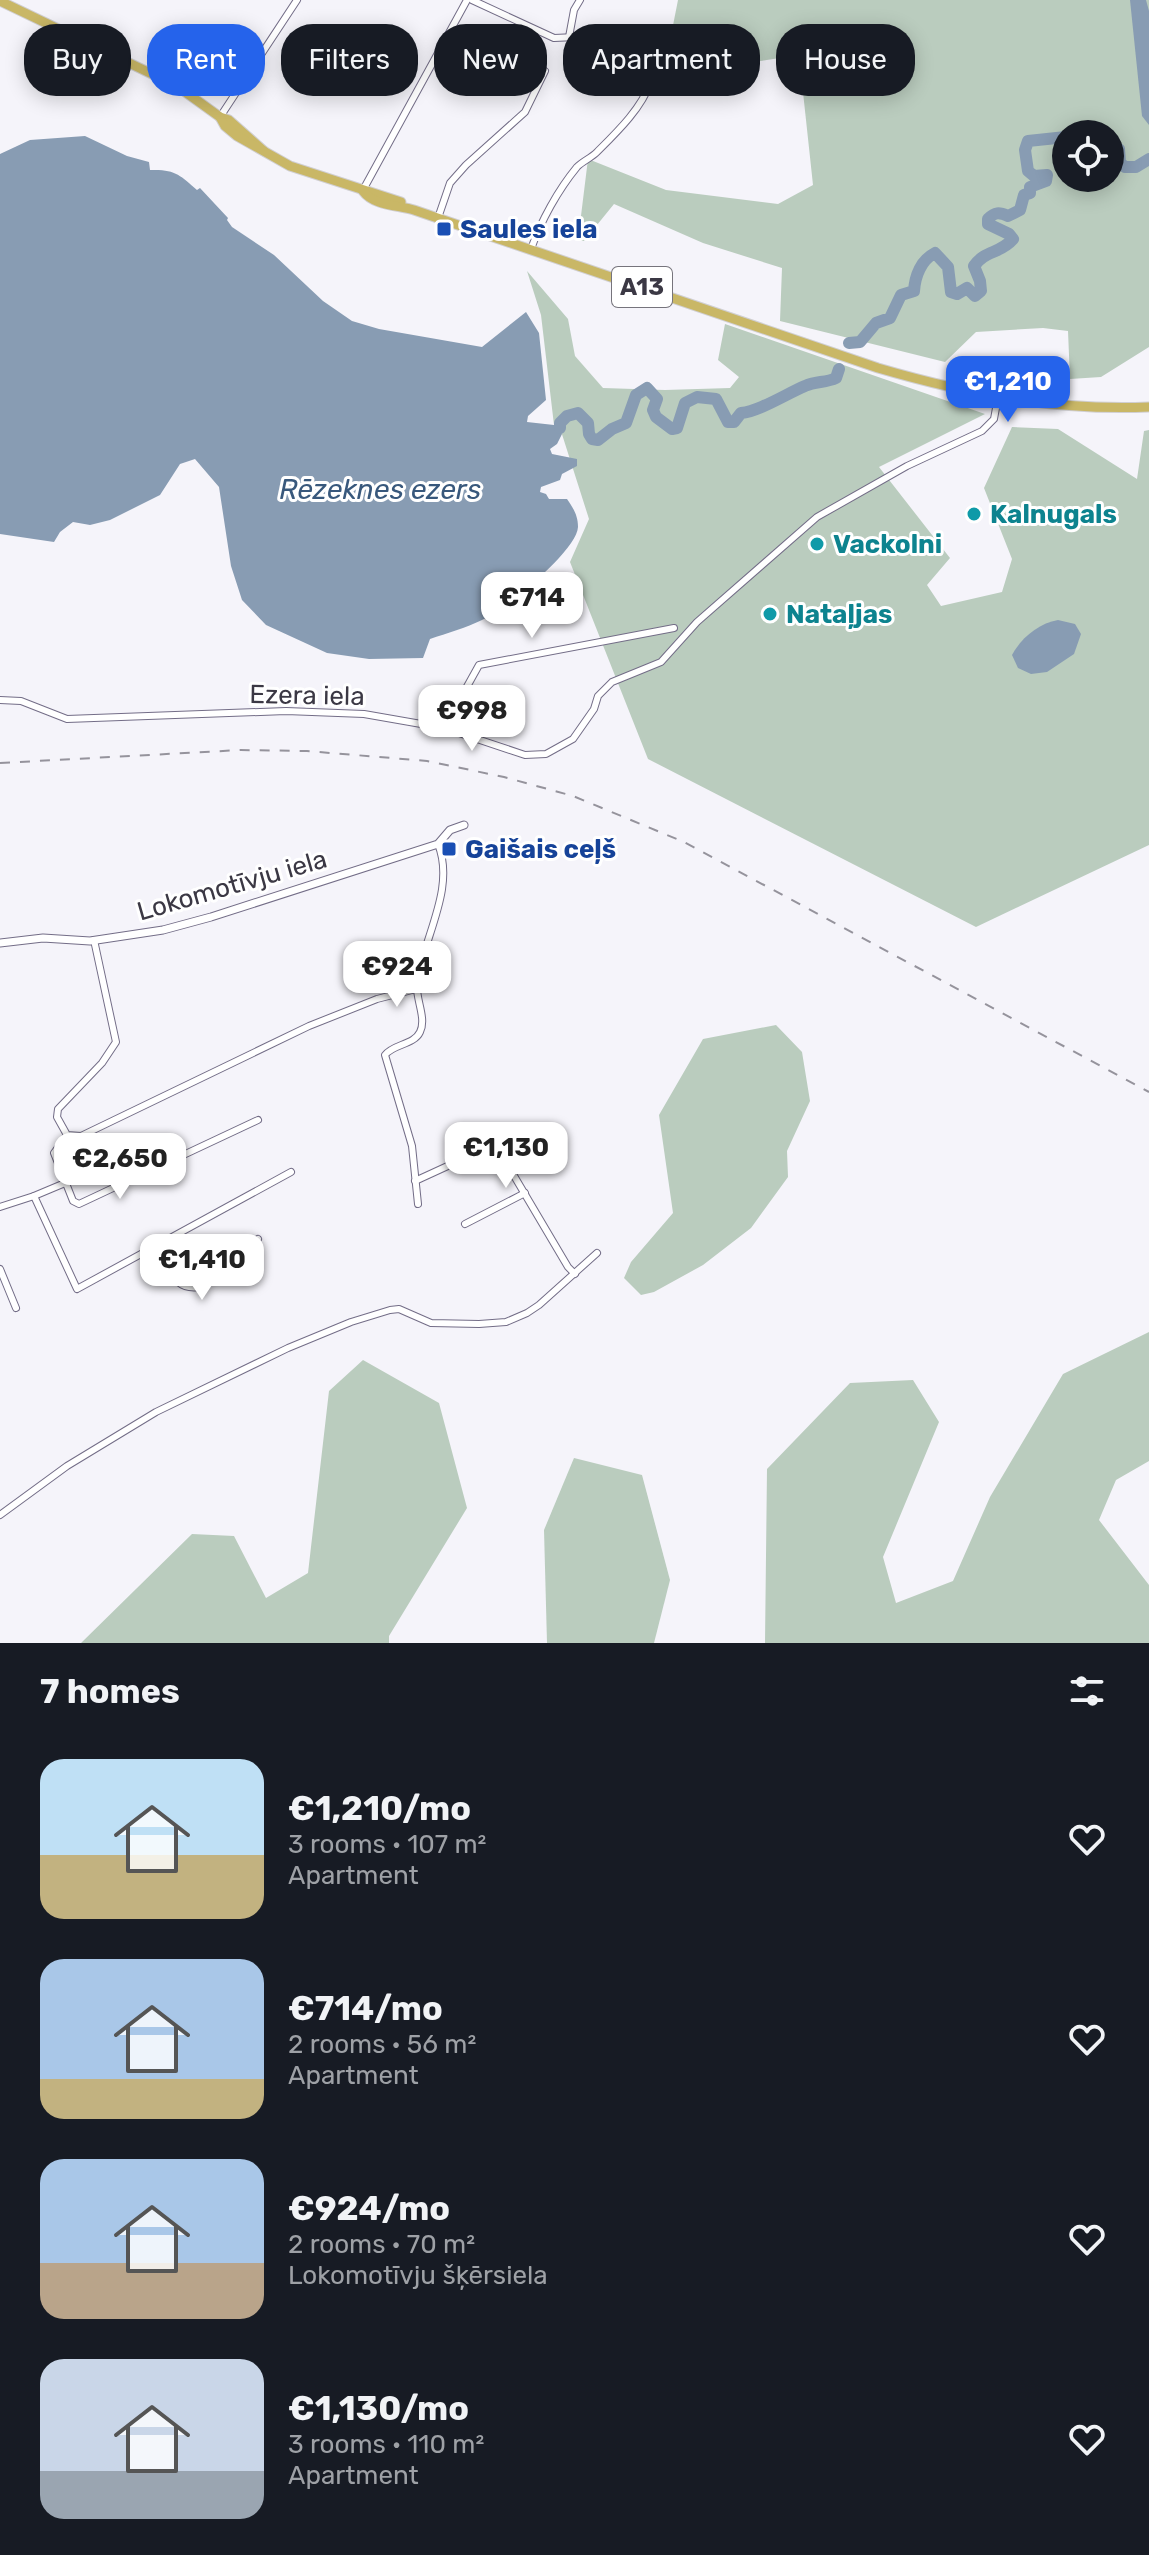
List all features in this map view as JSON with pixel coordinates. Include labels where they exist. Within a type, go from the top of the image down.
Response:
[{"type":"main road","name":"A13","points":[[0,1],[163,78],[229,120],[264,151],[290,166],[363,191],[370,190],[405,207],[935,385],[1051,405],[1149,407]]},
{"type":"street","points":[[220,117],[297,0]]},
{"type":"street","points":[[363,191],[469,0],[554,38],[563,37]]},
{"type":"street","points":[[571,24],[580,0]]},
{"type":"street","points":[[438,218],[450,183],[525,112],[533,96]]},
{"type":"street","points":[[531,249],[551,208],[579,166],[596,153],[645,96]]},
{"type":"street","name":"Ezera iela","points":[[0,700],[21,701],[67,719],[330,711],[364,714],[444,728],[525,755],[546,754],[560,748],[585,724],[598,696],[612,682],[661,662],[697,622],[817,517],[907,466],[982,431],[994,419],[998,397]]},
{"type":"street","points":[[444,728],[479,665],[674,628]]},
{"type":"street","name":"Lokomotīvju iela","points":[[0,943],[43,938],[94,940],[188,924],[438,844],[450,830],[464,825]]},
{"type":"street","points":[[418,1204],[412,1146],[385,1059],[389,1050],[420,1033],[422,1023],[416,989],[426,939],[442,887],[442,859],[438,844]]},
{"type":"street","points":[[67,1135],[57,1117],[58,1109],[102,1063],[116,1042],[94,940]]},
{"type":"street","points":[[67,1135],[81,1136],[194,1079],[371,1000],[416,989]]},
{"type":"street","points":[[67,1135],[54,1153],[73,1201],[82,1204],[258,1120]]},
{"type":"street","points":[[415,1181],[495,1146],[575,1274]]},
{"type":"street","points":[[34,1196],[77,1289],[291,1172]]},
{"type":"street","points":[[0,1207],[65,1183]]},
{"type":"street","points":[[465,1224],[525,1193]]},
{"type":"street","points":[[157,1246],[177,1282],[186,1289],[195,1289],[205,1286],[258,1239]]},
{"type":"street","points":[[0,1515],[67,1466],[156,1412],[288,1348],[390,1310],[399,1309],[431,1323],[506,1322],[527,1313],[597,1253]]},
{"type":"street","points":[[0,1269],[16,1308]]},
{"type":"green space","points":[[678,0],[1149,0],[1149,347],[1101,377],[1070,379],[1068,331],[1043,328],[976,332],[945,362],[780,321],[782,268],[703,243],[614,204],[584,241],[578,240],[588,159],[666,190],[778,204],[813,185],[803,96],[915,96],[915,24],[776,24],[776,59],[760,61],[760,24],[673,24]]},
{"type":"green space","points":[[527,271],[568,319],[575,356],[603,388],[730,388],[739,377],[718,360],[725,324],[985,414],[879,467],[950,558],[927,585],[941,606],[1002,592],[1012,559],[984,488],[1012,427],[1058,429],[1137,479],[1144,431],[1149,430],[1149,845],[976,927],[648,759],[570,562],[589,519],[560,428],[554,425],[541,315]]},
{"type":"green space","points":[[776,1025],[802,1052],[810,1101],[787,1151],[788,1177],[751,1228],[703,1265],[654,1292],[641,1295],[624,1278],[631,1262],[673,1213],[659,1115],[703,1039]]},
{"type":"green space","points":[[1149,1332],[1149,1461],[1116,1480],[1099,1520],[1149,1585],[1149,1643],[765,1643],[767,1469],[850,1383],[913,1380],[939,1422],[883,1557],[896,1603],[953,1581],[990,1497],[1063,1374]]},
{"type":"green space","points":[[363,1360],[439,1403],[467,1508],[389,1636],[389,1643],[81,1643],[192,1534],[234,1536],[266,1598],[308,1573],[329,1391]]},
{"type":"green space","points":[[574,1458],[642,1475],[670,1580],[654,1643],[547,1643],[544,1530]]},
{"type":"water","points":[[1130,0],[1146,0],[1149,11],[1149,125],[1142,116]]},
{"type":"water","name":"Rēzeknes ezers","points":[[85,136],[127,156],[149,162],[150,170],[171,172],[197,190],[200,188],[228,218],[232,227],[274,255],[323,301],[352,321],[379,329],[482,347],[526,312],[539,333],[546,400],[528,416],[527,422],[560,428],[562,434],[550,449],[552,454],[577,459],[577,466],[562,474],[560,480],[541,487],[540,492],[549,499],[567,499],[575,512],[578,527],[566,550],[522,593],[492,614],[470,626],[430,639],[423,658],[369,659],[327,653],[266,625],[242,600],[231,566],[219,487],[195,459],[180,464],[160,495],[110,520],[90,525],[73,522],[60,532],[54,542],[0,534],[0,154],[30,140]]},
{"type":"water","points":[[1058,620],[1075,624],[1081,634],[1074,654],[1047,672],[1031,674],[1018,668],[1012,655],[1020,643],[1037,628]]},
{"type":"waterway","points":[[849,343],[860,342],[876,323],[890,318],[901,295],[914,291],[920,269],[935,253],[948,267],[951,292],[957,294],[967,288],[975,296],[981,291],[974,266],[1013,239],[988,224],[988,219],[995,214],[1008,216],[1020,210],[1030,187],[1046,181],[1047,175],[1034,176],[1028,171],[1025,150],[1028,141],[1052,138]]},
{"type":"waterway","points":[[1124,166],[1136,167],[1149,159]]},
{"type":"waterway","points":[[560,428],[560,423],[567,416],[578,413],[588,423],[592,439],[598,440],[626,423],[636,395],[647,388],[657,399],[653,410],[656,417],[672,429],[677,428],[685,403],[697,397],[716,399],[728,422],[734,422],[741,413],[765,406],[809,384],[836,378],[839,369]]},
{"type":"railway","points":[[0,763],[241,750],[307,751],[427,761],[573,796],[684,842],[1149,1092]]},
{"type":"place","name":"Saules iela","points":[[444,229]]},
{"type":"place","name":"Kalnugals","points":[[974,514]]},
{"type":"place","name":"Vackolni","points":[[817,544]]},
{"type":"place","name":"Nataļjas","points":[[770,614]]},
{"type":"place","name":"Gaišais ceļš","points":[[449,849]]}]
